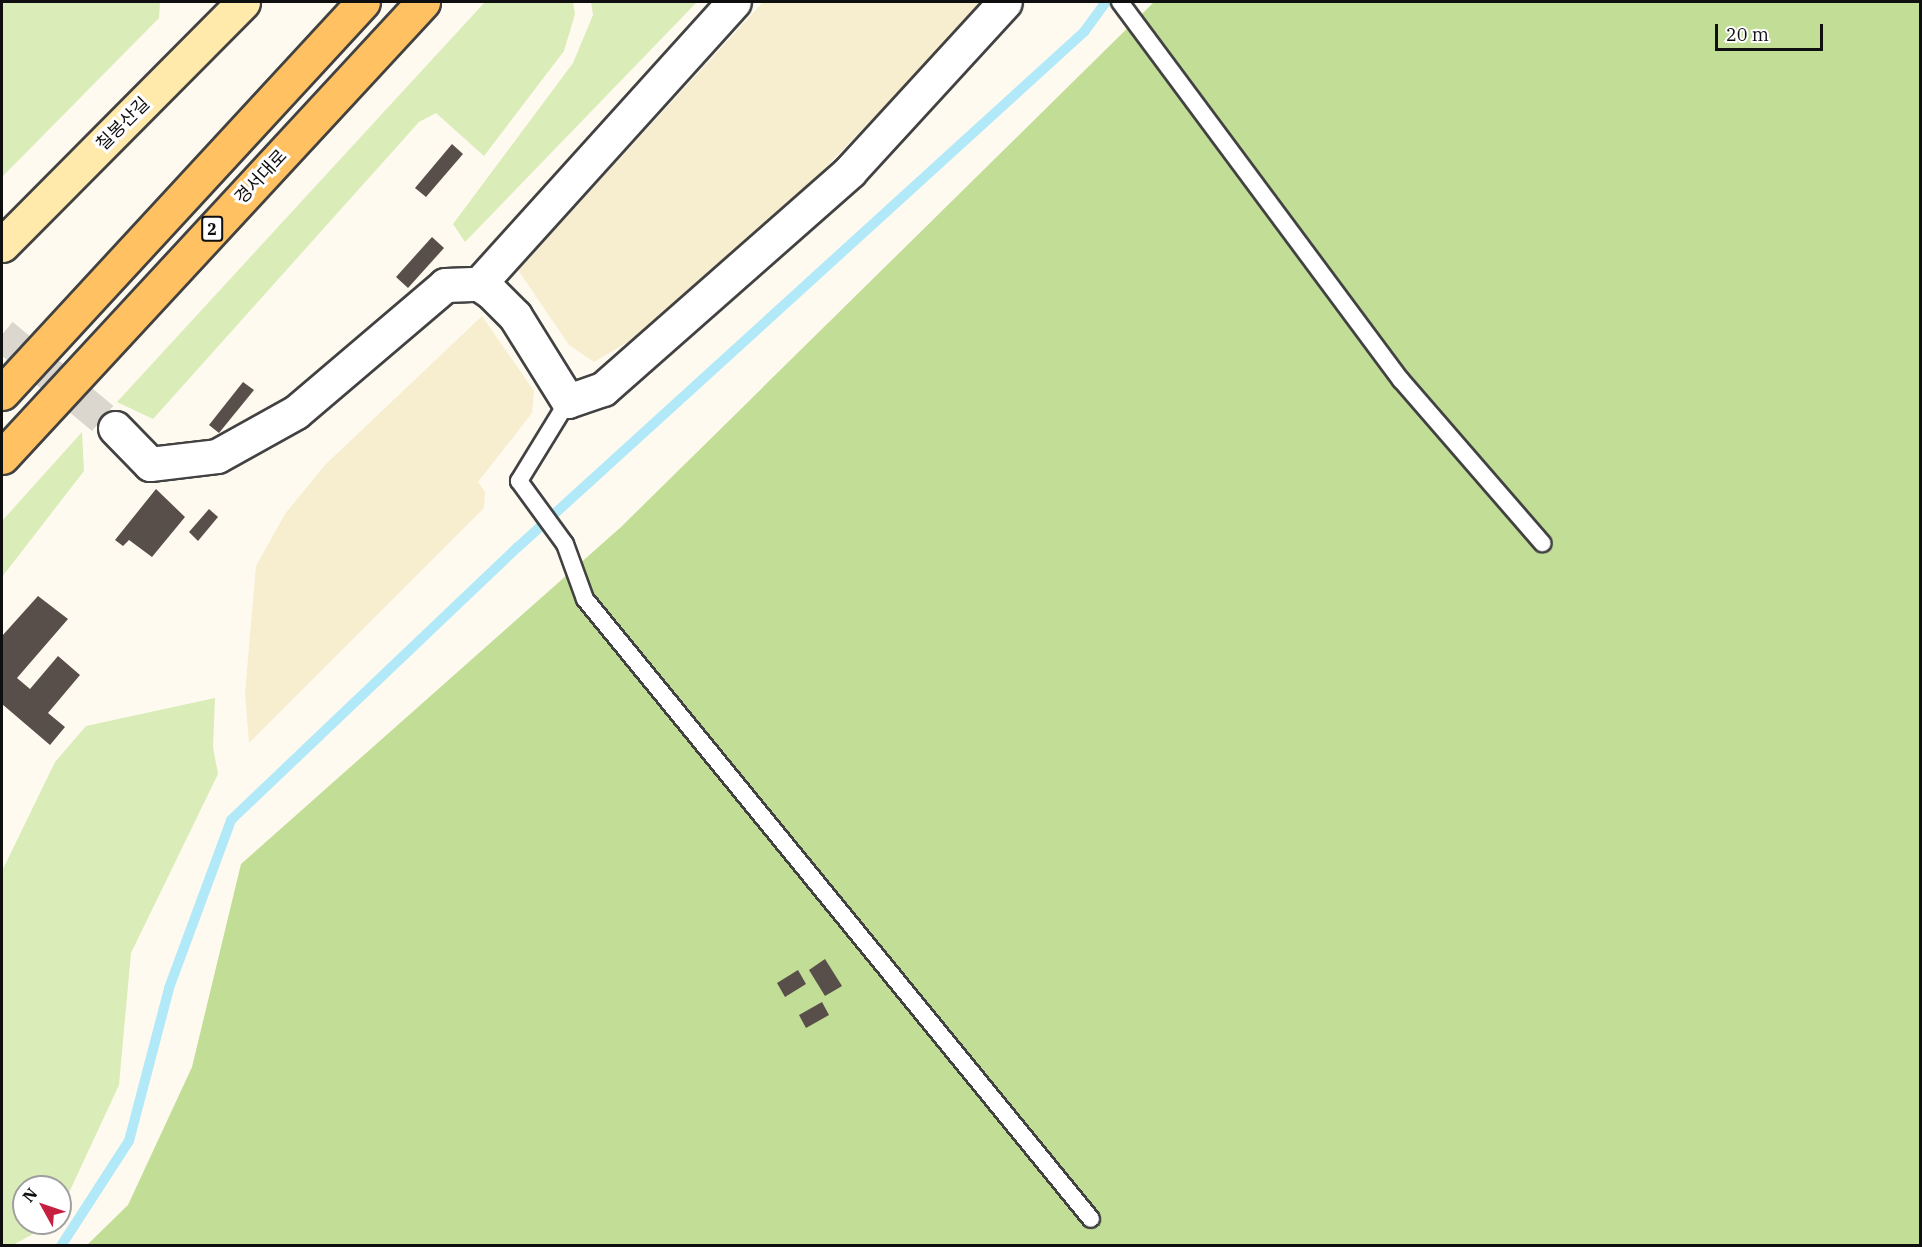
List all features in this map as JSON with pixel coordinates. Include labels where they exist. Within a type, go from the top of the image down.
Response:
[{"type":"main road","name":"2","points":[[2,393],[363,2]]},
{"type":"main road","name":"경서대로","points":[[2,457],[423,2]]},
{"type":"street","name":"칠봉산길","points":[[2,245],[243,2]]},
{"type":"street","points":[[479,284],[734,2]]},
{"type":"street","points":[[115,428],[150,464],[217,456],[296,412],[445,285],[479,284],[515,316],[568,400],[603,389],[850,171],[1005,2]]},
{"type":"lane","points":[[1124,7],[1401,380],[1542,543]]},
{"type":"lane","points":[[568,400],[519,481],[531,502],[565,544],[585,599],[1091,1219]]},
{"type":"shaded area","points":[[763,2],[985,2],[697,301],[594,362],[569,345],[518,270]]},
{"type":"shaded area","points":[[482,316],[534,391],[532,413],[478,482],[485,492],[484,508],[249,743],[245,693],[256,566],[285,514],[325,465]]},
{"type":"green space","points":[[2,2],[160,2],[159,18],[2,177]]},
{"type":"green space","points":[[485,2],[573,2],[575,14],[564,51],[484,156],[436,113],[419,122],[153,419],[117,402]]},
{"type":"green space","points":[[591,2],[697,2],[465,242],[453,224],[573,63],[593,15]]},
{"type":"green space","points":[[1154,2],[1920,2],[1920,1245],[86,1246],[128,1205],[192,1067],[241,864],[621,527]]},
{"type":"green space","points":[[82,432],[84,471],[2,577],[2,521]]},
{"type":"green space","points":[[215,698],[213,747],[218,774],[131,953],[119,1085],[72,1186],[72,1175],[12,1175],[12,1235],[31,1235],[13,1245],[2,1245],[2,871],[55,762],[86,726]]},
{"type":"building","points":[[452,144],[463,154],[426,197],[415,188]]},
{"type":"building","points":[[432,237],[444,248],[408,288],[396,277]]},
{"type":"building","points":[[243,382],[254,390],[219,433],[209,425]]},
{"type":"building","points":[[156,489],[185,517],[152,557],[129,540],[123,546],[115,540]]},
{"type":"building","points":[[209,509],[218,517],[198,541],[189,532]]},
{"type":"building","points":[[38,596],[68,619],[17,678],[30,689],[58,656],[80,675],[48,713],[65,727],[50,745],[2,704],[2,636]]},
{"type":"building","points":[[825,959],[842,986],[825,996],[809,970]]},
{"type":"building","points":[[798,970],[806,984],[785,997],[777,983]]},
{"type":"building","points":[[822,1002],[829,1015],[806,1028],[799,1015]]},
{"type":"waterway","points":[[61,1246],[129,1141],[169,988],[231,820],[518,547],[1084,32],[1106,2]]},
{"type":"tunnel","points":[[2,334],[115,428]]}]
